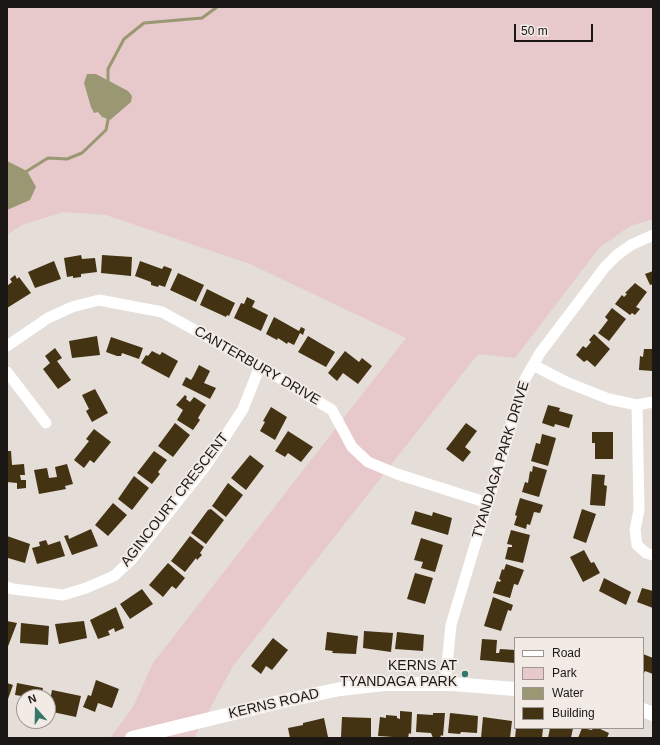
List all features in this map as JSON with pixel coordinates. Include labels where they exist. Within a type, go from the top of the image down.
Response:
[{"type":"street","name":"TYANDAGA PARK DRIVE","points":[[445,685],[451,626],[518,397],[525,379],[533,365],[605,267],[617,255],[631,245],[653,235]]},
{"type":"street","name":"CANTERBURY DRIVE","points":[[7,346],[48,318],[72,307],[99,300],[162,312],[260,366],[332,410],[352,447],[368,462],[397,474],[488,503]]},
{"type":"street","points":[[533,365],[566,382],[609,399],[637,405],[653,402]]},
{"type":"street","name":"AGINCOURT CRESCENT","points":[[7,586],[13,589],[63,594],[86,588],[114,576],[131,560],[220,445],[243,410],[260,366]]},
{"type":"street","points":[[7,372],[46,423]]},
{"type":"street","points":[[637,405],[639,510],[635,530],[637,545],[646,553],[653,555]]},
{"type":"street","name":"KERNS ROAD","points":[[132,738],[279,702],[340,689],[385,684],[445,685],[514,689]]},
{"type":"green space","points":[[7,7],[653,7],[653,219],[630,226],[599,248],[515,358],[478,354],[233,666],[194,738],[110,738],[133,707],[153,663],[406,338],[250,264],[106,215],[63,212],[22,225],[7,235]]},
{"type":"water","points":[[87,74],[96,74],[128,91],[132,96],[131,102],[110,120],[102,117],[98,112],[94,113],[84,83]]},
{"type":"water","points":[[7,161],[27,171],[36,187],[30,200],[7,210]]},
{"type":"building","points":[[81,255],[82,259],[95,258],[97,272],[81,274],[81,277],[67,277],[64,258]]},
{"type":"building","points":[[102,255],[132,257],[131,276],[101,273]]},
{"type":"building","points":[[54,261],[61,279],[35,288],[28,272]]},
{"type":"building","points":[[140,261],[162,269],[164,266],[172,269],[165,287],[151,285],[151,282],[135,276]]},
{"type":"building","points":[[653,271],[653,284],[650,285],[645,274]]},
{"type":"building","points":[[178,273],[204,285],[196,302],[170,290]]},
{"type":"building","points":[[15,275],[17,279],[19,277],[31,293],[7,308],[7,286],[12,282],[10,279]]},
{"type":"building","points":[[635,283],[647,292],[636,307],[640,309],[635,315],[632,313],[630,315],[615,304],[622,295],[624,297],[627,294],[625,293]]},
{"type":"building","points":[[207,289],[235,303],[229,316],[227,315],[226,317],[200,305]]},
{"type":"building","points":[[247,297],[255,301],[252,307],[268,315],[261,331],[234,318],[241,303],[244,304]]},
{"type":"building","points":[[612,308],[626,319],[609,341],[598,333],[608,320],[605,317]]},
{"type":"building","points":[[274,317],[299,331],[301,327],[305,329],[303,335],[300,333],[294,345],[288,342],[287,344],[278,338],[277,340],[266,334]]},
{"type":"building","points":[[594,334],[610,349],[595,367],[587,360],[584,362],[576,355],[583,346],[586,348],[591,342],[589,340]]},
{"type":"building","points":[[97,336],[100,355],[72,358],[69,341]]},
{"type":"building","points":[[308,336],[335,352],[326,367],[298,352]]},
{"type":"building","points":[[111,337],[143,348],[139,359],[122,353],[121,356],[117,356],[106,352]]},
{"type":"building","points":[[55,348],[62,358],[57,361],[71,380],[58,389],[43,369],[50,363],[45,356]]},
{"type":"building","points":[[644,349],[653,349],[653,371],[639,370],[640,356],[643,357]]},
{"type":"building","points":[[152,351],[160,355],[162,352],[178,361],[169,378],[141,363],[146,355],[148,356]]},
{"type":"building","points":[[345,351],[359,362],[362,358],[372,366],[358,384],[343,373],[337,381],[328,373]]},
{"type":"building","points":[[199,365],[210,371],[204,383],[216,388],[210,399],[182,385],[186,377],[191,380]]},
{"type":"building","points":[[95,389],[108,413],[92,422],[86,411],[89,409],[82,395]]},
{"type":"building","points":[[185,395],[187,397],[186,399],[190,402],[194,397],[206,405],[198,418],[200,420],[193,430],[177,420],[183,410],[176,405]]},
{"type":"building","points":[[548,405],[560,408],[559,411],[573,415],[569,428],[555,424],[554,427],[542,423]]},
{"type":"building","points":[[271,407],[287,417],[275,440],[260,431],[265,422],[263,421]]},
{"type":"building","points":[[175,423],[190,435],[173,457],[158,446]]},
{"type":"building","points":[[466,423],[477,431],[465,447],[471,452],[463,462],[446,449]]},
{"type":"building","points":[[94,429],[111,442],[94,463],[90,460],[84,468],[74,460],[89,441],[86,439]]},
{"type":"building","points":[[288,431],[313,447],[301,462],[288,453],[285,457],[275,451]]},
{"type":"building","points":[[592,432],[613,432],[613,459],[595,459],[595,443],[592,443]]},
{"type":"building","points":[[542,434],[556,438],[548,466],[531,461],[536,443],[540,444]]},
{"type":"building","points":[[7,451],[11,451],[12,465],[24,464],[25,475],[20,475],[21,480],[26,480],[26,488],[17,489],[17,483],[7,482]]},
{"type":"building","points":[[154,451],[167,460],[158,472],[160,474],[152,484],[137,473]]},
{"type":"building","points":[[250,455],[264,466],[246,490],[231,478]]},
{"type":"building","points":[[67,464],[73,484],[65,486],[66,489],[39,494],[34,470],[47,468],[49,478],[57,477],[55,467]]},
{"type":"building","points":[[533,466],[547,470],[539,497],[522,492],[525,482],[528,483],[530,471],[532,472]]},
{"type":"building","points":[[592,474],[605,475],[604,485],[607,486],[605,506],[590,505]]},
{"type":"building","points":[[134,476],[149,488],[132,510],[118,499]]},
{"type":"building","points":[[228,483],[243,495],[226,517],[212,506]]},
{"type":"building","points":[[520,498],[543,505],[540,513],[534,512],[530,525],[527,524],[526,529],[514,525]]},
{"type":"building","points":[[113,503],[127,515],[108,536],[95,525]]},
{"type":"building","points":[[211,509],[224,520],[206,544],[191,533],[208,510]]},
{"type":"building","points":[[582,509],[596,514],[586,543],[573,538]]},
{"type":"building","points":[[415,511],[432,516],[433,512],[452,518],[448,535],[411,524]]},
{"type":"building","points":[[91,529],[98,546],[72,555],[64,536],[68,535],[69,539]]},
{"type":"building","points":[[511,530],[530,535],[523,563],[505,559],[508,547],[512,547],[512,545],[507,544]]},
{"type":"building","points":[[7,536],[30,544],[25,563],[8,558]]},
{"type":"building","points":[[190,536],[204,547],[200,553],[202,555],[197,560],[196,558],[185,572],[171,561]]},
{"type":"building","points":[[421,538],[443,545],[435,572],[421,568],[423,562],[414,560]]},
{"type":"building","points":[[46,540],[48,545],[60,541],[65,556],[37,564],[32,548],[40,546],[39,542]]},
{"type":"building","points":[[584,550],[591,563],[594,562],[600,573],[583,582],[570,557]]},
{"type":"building","points":[[168,563],[185,578],[176,589],[172,586],[163,597],[149,585]]},
{"type":"building","points":[[506,564],[524,570],[518,585],[514,584],[510,598],[493,593],[497,581],[500,582],[501,580],[499,579],[502,569],[504,570]]},
{"type":"building","points":[[415,573],[433,578],[425,604],[407,599]]},
{"type":"building","points":[[604,578],[631,592],[626,605],[599,591]]},
{"type":"building","points":[[642,588],[653,591],[653,608],[637,602]]},
{"type":"building","points":[[142,589],[153,604],[130,619],[120,604]]},
{"type":"building","points":[[493,597],[513,605],[511,611],[508,610],[501,631],[484,626]]},
{"type":"building","points":[[116,607],[124,628],[115,632],[114,628],[108,631],[110,635],[98,639],[90,620]]},
{"type":"building","points":[[7,621],[17,623],[7,649]]},
{"type":"building","points":[[84,621],[87,638],[59,644],[55,624]]},
{"type":"building","points":[[21,623],[49,626],[48,645],[20,643]]},
{"type":"building","points":[[364,631],[393,633],[391,652],[363,648]]},
{"type":"building","points":[[327,632],[358,636],[356,654],[332,653],[333,651],[325,650]]},
{"type":"building","points":[[397,632],[424,635],[423,651],[395,649]]},
{"type":"building","points":[[273,638],[288,650],[272,670],[266,666],[261,674],[251,666]]},
{"type":"building","points":[[482,639],[497,640],[496,653],[499,653],[500,649],[514,650],[514,663],[480,660]]},
{"type":"building","points":[[644,654],[653,658],[653,674],[645,671],[644,673]]},
{"type":"building","points":[[96,680],[119,689],[112,708],[98,703],[95,712],[83,707],[88,695],[91,696]]},
{"type":"building","points":[[7,683],[13,685],[8,699],[7,698]]},
{"type":"building","points":[[17,683],[43,688],[43,689],[16,689]]},
{"type":"building","points":[[56,691],[81,696],[76,717],[56,713]]},
{"type":"building","points":[[400,711],[412,712],[411,734],[409,733],[408,738],[378,736],[380,717],[386,718],[386,715],[397,716],[397,718],[400,719]]},
{"type":"building","points":[[433,713],[445,713],[443,736],[441,735],[440,738],[433,738],[431,733],[416,732],[417,714],[433,715]]},
{"type":"building","points":[[450,713],[478,716],[477,733],[448,733]]},
{"type":"building","points":[[342,717],[371,718],[371,738],[341,737]]},
{"type":"building","points":[[483,717],[512,721],[510,738],[481,738]]},
{"type":"building","points":[[324,718],[328,737],[290,738],[288,728]]},
{"type":"building","points":[[516,729],[543,729],[542,738],[515,738]]},
{"type":"building","points":[[550,729],[573,729],[571,738],[548,738]]},
{"type":"building","points":[[582,729],[600,729],[609,733],[607,738],[578,738]]},
{"type":"waterway","points":[[108,84],[108,69],[124,39],[144,23],[202,18],[217,7]]},
{"type":"waterway","points":[[27,171],[48,158],[67,159],[82,153],[106,130],[109,115]]},
{"type":"place","name":"KERNS AT TYANDAGA PARK","points":[[465,674]]}]
